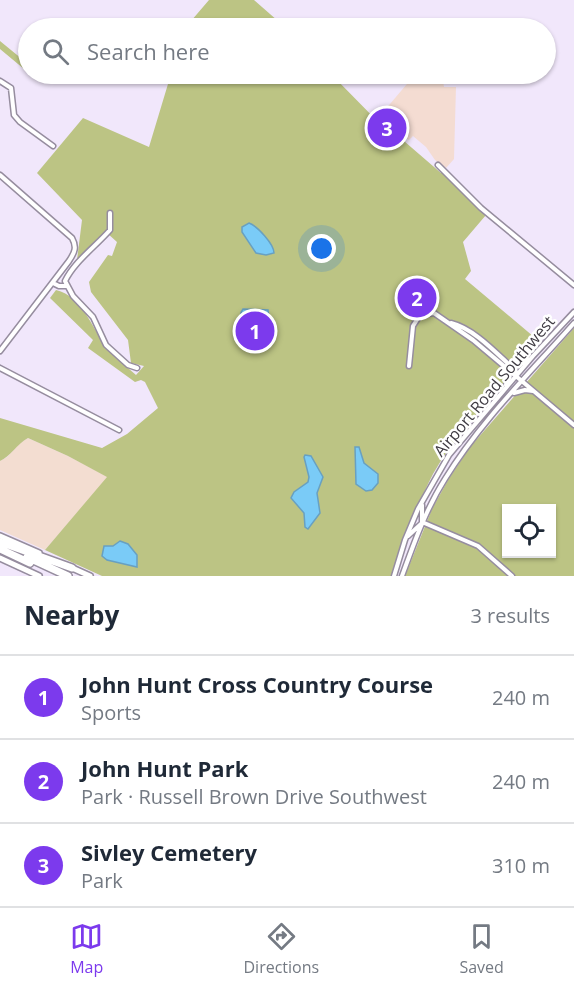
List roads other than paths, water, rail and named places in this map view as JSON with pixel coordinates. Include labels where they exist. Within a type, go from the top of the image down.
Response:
[{"type":"highway","points":[[0,545],[72,568]]},
{"type":"highway","points":[[0,545],[58,576]]},
{"type":"highway","points":[[0,545],[68,576]]},
{"type":"main road","points":[[0,536],[90,576]]},
{"type":"main road","points":[[0,558],[27,573],[39,576]]},
{"type":"street","points":[[0,81],[11,88],[14,115],[53,146]]},
{"type":"street","points":[[438,165],[481,208],[574,285]]},
{"type":"street","points":[[0,175],[72,238],[75,245],[75,252],[0,351]]},
{"type":"street","points":[[65,283],[75,265],[110,230],[110,213]]},
{"type":"street","points":[[54,281],[65,283],[73,296],[93,317],[106,345],[128,365],[137,368]]},
{"type":"street","name":"Airport Road Southwest","points":[[402,576],[422,522],[456,461],[509,397],[533,356],[574,312]]},
{"type":"street","points":[[409,366],[413,326],[420,315],[434,313],[470,333],[515,370],[520,378],[574,425]]},
{"type":"street","name":"Airport Road Southwest","points":[[394,576],[405,540],[423,500],[449,455],[502,392],[520,378],[574,323]]},
{"type":"street","points":[[505,364],[519,365],[533,356]]},
{"type":"street","points":[[502,392],[508,377],[505,364]]},
{"type":"street","points":[[0,368],[119,430]]},
{"type":"street","points":[[509,397],[524,390],[535,391]]},
{"type":"street","points":[[405,540],[422,522],[423,500]]},
{"type":"street","points":[[422,522],[478,546],[512,576]]},
{"type":"water","points":[[249,223],[264,236],[274,253],[266,255],[256,253],[242,232],[242,227]]},
{"type":"water","points":[[243,309],[268,310],[269,320],[249,327],[242,319]]},
{"type":"water","points":[[355,447],[359,447],[364,463],[378,474],[378,483],[372,490],[366,491],[356,484]]},
{"type":"water","points":[[305,455],[311,456],[323,477],[317,493],[320,513],[308,529],[305,527],[304,513],[291,498],[294,492],[308,482]]},
{"type":"water","points":[[120,541],[128,544],[137,555],[137,567],[107,560],[102,556],[104,546],[113,546]]},
{"type":"place","name":"Sivley Cemetery","points":[[387,128]]},
{"type":"place","name":"John Hunt Park","points":[[417,298]]},
{"type":"place","name":"John Hunt Cross Country Course","points":[[255,331]]}]
